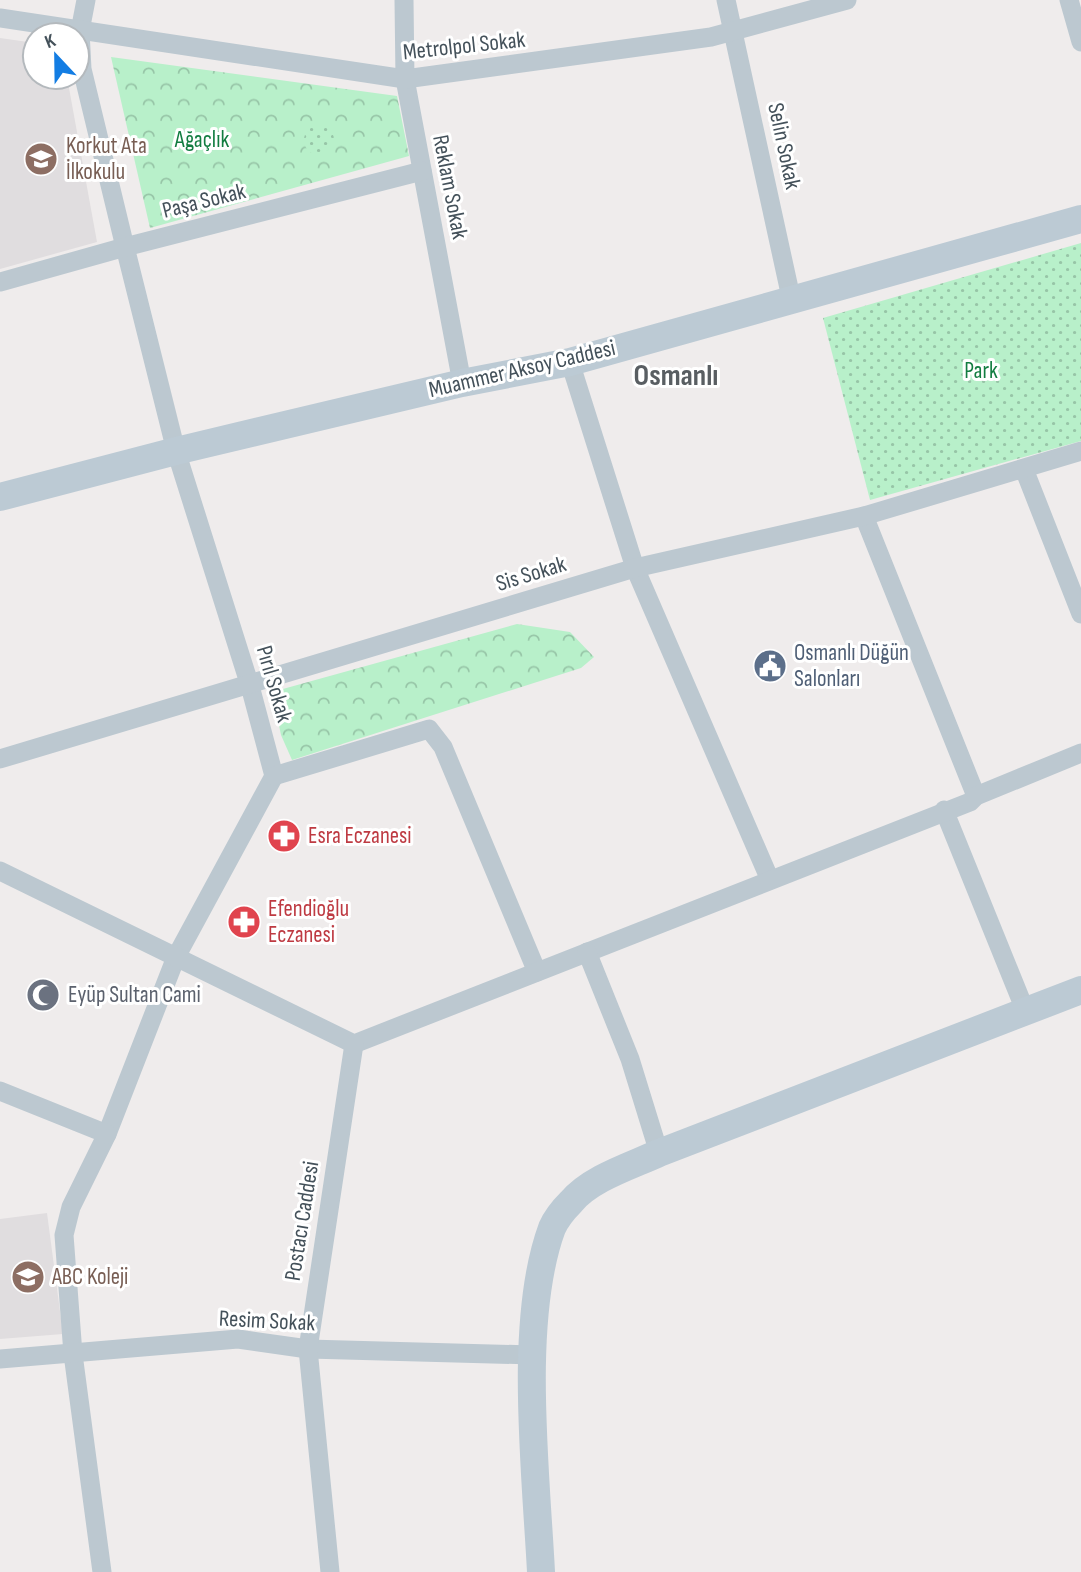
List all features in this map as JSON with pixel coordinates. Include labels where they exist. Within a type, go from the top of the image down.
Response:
[{"type":"main road","name":"Muammer Aksoy Caddesi","points":[[0,497],[176,451],[462,383],[570,362],[1081,219]]},
{"type":"main road","points":[[541,1572],[532,1355],[542,1266],[553,1225],[573,1199],[589,1188],[659,1153],[1081,989]]},
{"type":"street","name":"Pırıl Sokak","points":[[82,21],[86,0]]},
{"type":"street","name":"Reklam Sokak","points":[[404,0],[405,79],[462,383]]},
{"type":"street","name":"Selin Sokak","points":[[726,0],[792,302]]},
{"type":"street","name":"Metrolpol Sokak","points":[[91,33],[405,79],[549,62],[735,32],[848,0]]},
{"type":"street","points":[[1069,0],[1081,41]]},
{"type":"street","name":"Metrolpol Sokak","points":[[0,18],[21,21]]},
{"type":"street","name":"Pırıl Sokak","points":[[87,91],[176,451],[250,686],[274,776]]},
{"type":"street","name":"Paşa Sokak","points":[[0,282],[422,171]]},
{"type":"street","points":[[570,362],[635,568],[770,880]]},
{"type":"street","name":"Sis Sokak","points":[[0,759],[250,686],[635,568],[864,516],[1081,451]]},
{"type":"street","points":[[1024,468],[1081,614]]},
{"type":"street","points":[[864,516],[976,796]]},
{"type":"street","points":[[102,1572],[73,1354],[64,1235],[71,1207],[107,1134],[176,957],[274,776],[429,730],[443,747],[537,972]]},
{"type":"street","points":[[0,871],[354,1044],[770,880],[1081,753]]},
{"type":"street","points":[[944,810],[1025,1010]]},
{"type":"street","points":[[586,953],[630,1059],[659,1153]]},
{"type":"street","name":"Postacı Caddesi","points":[[330,1572],[308,1349],[354,1044]]},
{"type":"street","points":[[0,1091],[107,1134]]},
{"type":"street","name":"Resim Sokak","points":[[0,1359],[238,1339],[308,1349],[532,1355]]},
{"type":"shaded area","name":"Korkut Ata İlkokulu","points":[[0,38],[21,41],[21,91],[70,91],[97,242],[0,269]]},
{"type":"shaded area","name":"ABC Koleji","points":[[47,1213],[63,1334],[0,1339],[0,1219]]},
{"type":"green space","name":"Ağaçlık","points":[[111,57],[397,96],[409,156],[150,228]]},
{"type":"green space","points":[[319,125],[329,130],[334,140],[329,150],[319,155],[309,150],[304,140],[309,130]]},
{"type":"green space","name":"Park","points":[[1081,243],[1081,441],[870,500],[823,318]]},
{"type":"green space","points":[[517,624],[570,632],[594,657],[581,668],[292,760],[281,735],[272,692]]},
{"type":"place","name":"Korkut Ata İlkokulu","points":[[41,159]]},
{"type":"place","name":"Osmanlı Düğün Salonları","points":[[770,666]]},
{"type":"place","name":"Esra Eczanesi","points":[[284,836]]},
{"type":"place","name":"Efendioğlu Eczanesi","points":[[244,922]]},
{"type":"place","name":"Eyüp Sultan Cami","points":[[43,995]]},
{"type":"place","name":"ABC Koleji","points":[[28,1277]]},
{"type":"district","name":"Osmanlı","points":[[676,376]]}]
